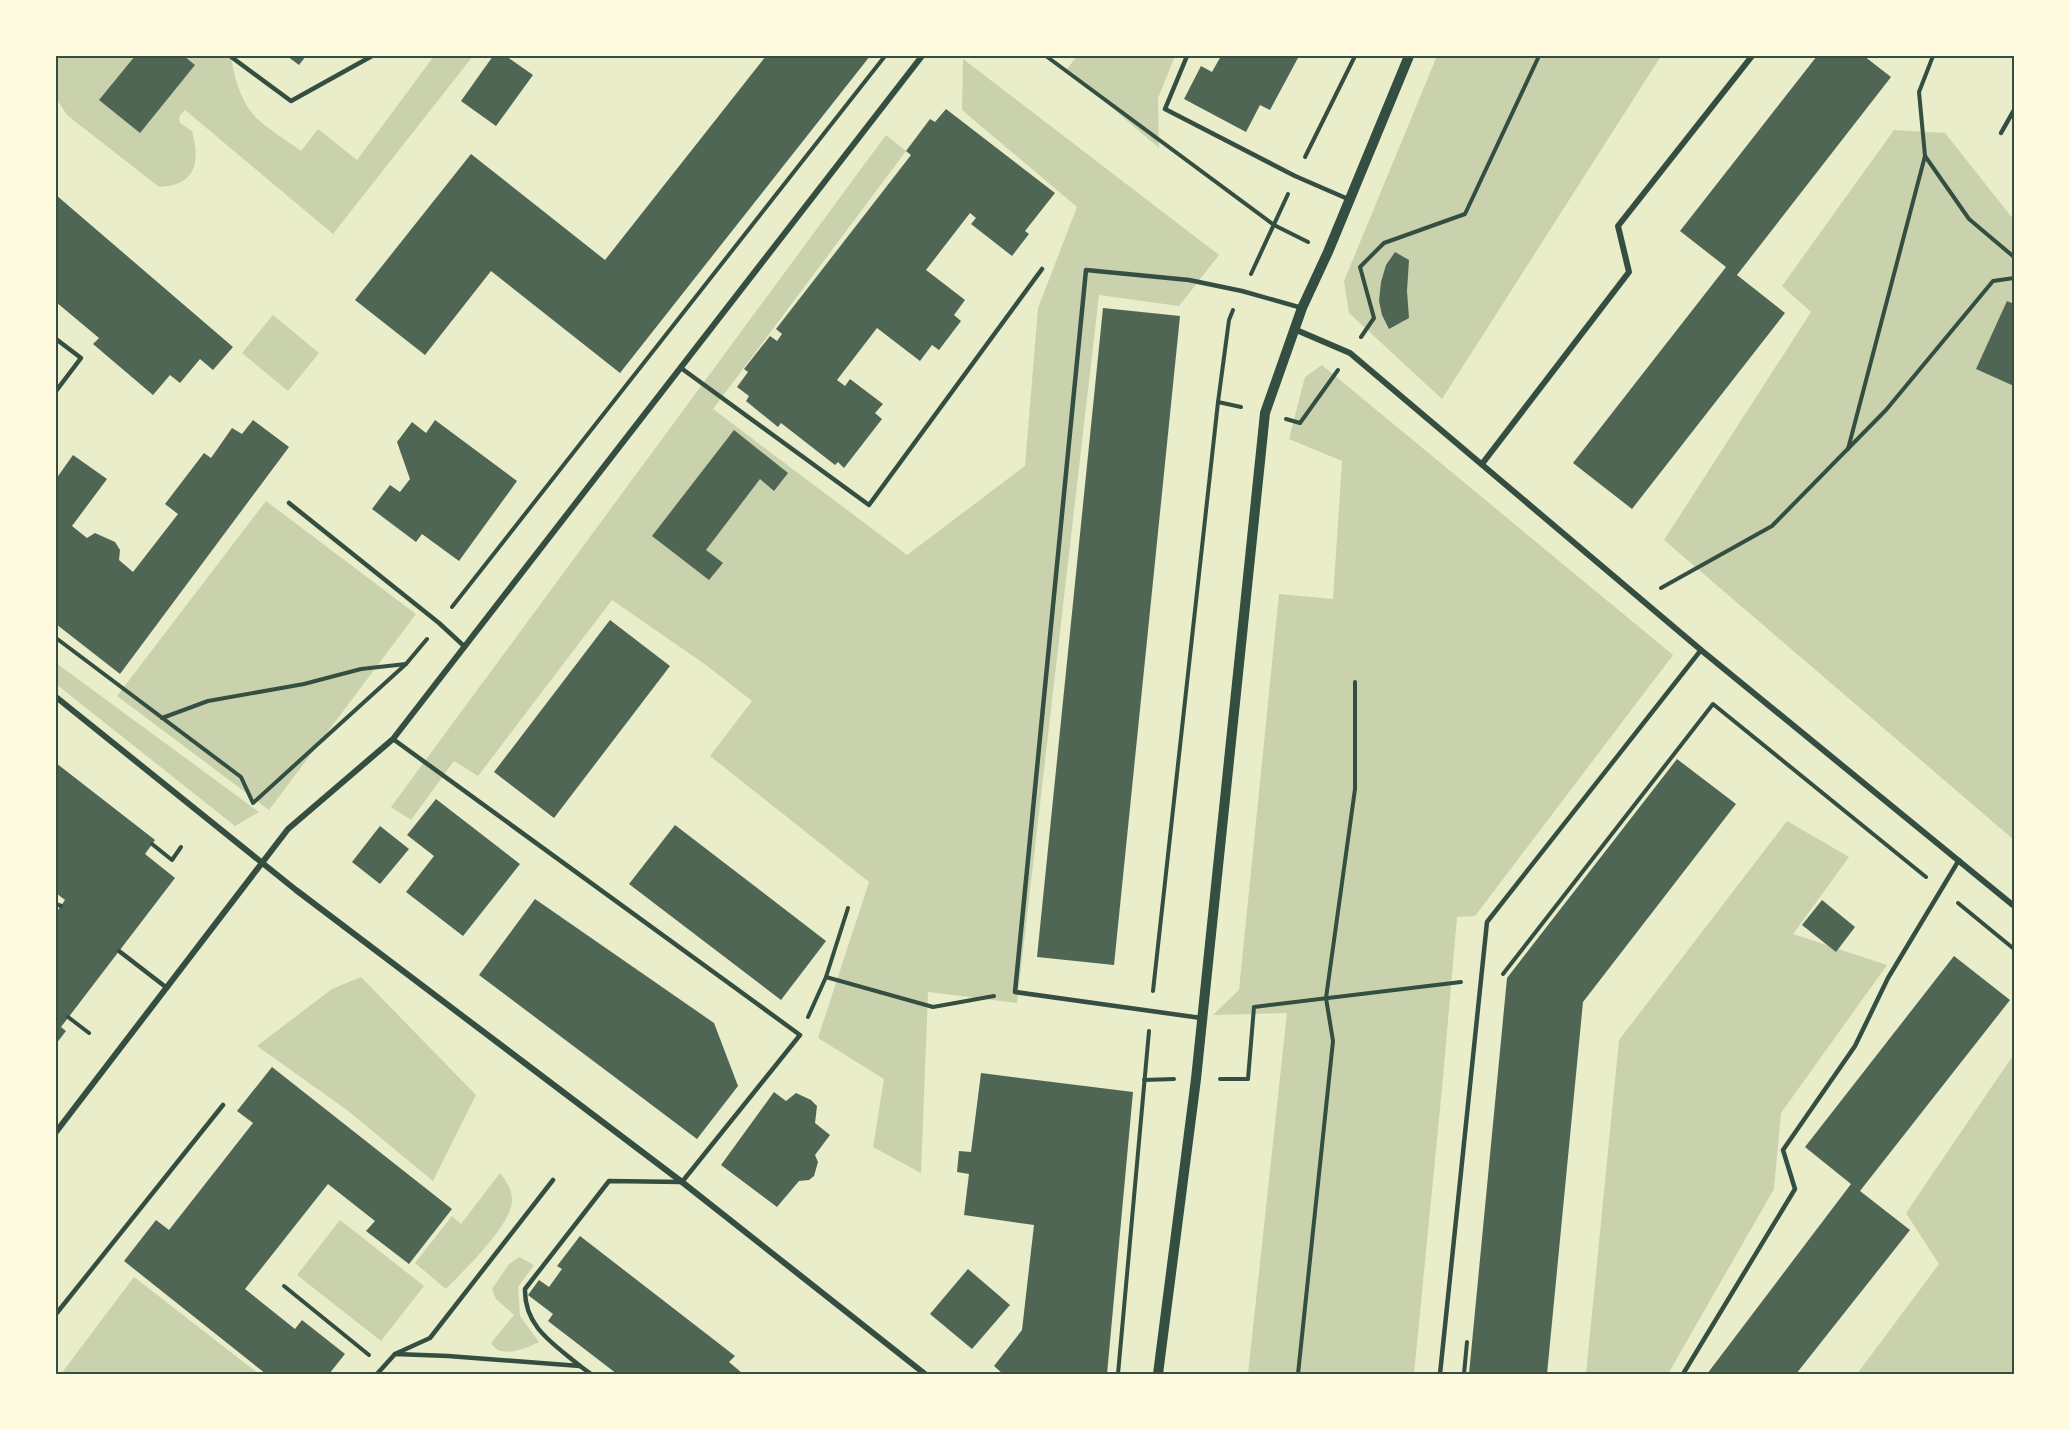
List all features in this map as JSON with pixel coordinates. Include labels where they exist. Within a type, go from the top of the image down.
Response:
[{"type":"street","points":[[56,1132],[288,829],[393,739],[922,56]]},
{"type":"street","points":[[1158,1374],[1196,1079],[1265,413],[1302,308],[1328,252],[1409,56]]},
{"type":"street","points":[[1482,464],[1629,272],[1618,226],[1752,56]]},
{"type":"street","points":[[1294,329],[1350,353],[1701,650],[2014,906]]},
{"type":"street","points":[[56,697],[262,862],[682,1182],[925,1374]]},
{"type":"lane","points":[[230,56],[291,101],[372,56]]},
{"type":"lane","points":[[1187,56],[1165,109],[1296,176],[1350,200]]},
{"type":"lane","points":[[2001,133],[2014,110]]},
{"type":"lane","points":[[681,368],[869,505],[1042,269]]},
{"type":"lane","points":[[1201,1018],[1015,992],[1086,270],[1189,280],[1242,291],[1302,308]]},
{"type":"lane","points":[[56,339],[81,358],[56,392]]},
{"type":"lane","points":[[289,503],[439,622],[465,647]]},
{"type":"lane","points":[[1440,1374],[1487,922],[1701,650]]},
{"type":"lane","points":[[393,739],[800,1035],[682,1182],[609,1181],[525,1289],[527,1313],[543,1335],[591,1374]]},
{"type":"lane","points":[[1683,1374],[1795,1189],[1783,1150],[1855,1046],[1888,978],[1959,860]]},
{"type":"lane","points":[[119,951],[167,988]]},
{"type":"lane","points":[[56,1314],[223,1105]]},
{"type":"lane","points":[[377,1374],[395,1354],[430,1338],[553,1180]]},
{"type":"lane","points":[[395,1354],[580,1366]]},
{"type":"path","points":[[56,638],[241,777],[253,803],[406,664],[885,56]]},
{"type":"path","points":[[1046,56],[1274,225]]},
{"type":"path","points":[[1118,1374],[1150,1011],[1229,320],[1355,56]]},
{"type":"path","points":[[1218,402],[1300,423],[1374,318],[1360,267],[1384,243],[1465,214],[1539,56]]},
{"type":"path","points":[[1848,449],[1925,156],[1918,92],[1933,56]]},
{"type":"path","points":[[1925,156],[1970,219],[2014,257]]},
{"type":"path","points":[[1641,599],[1772,526],[1886,410],[1993,281],[2014,278]]},
{"type":"path","points":[[161,718],[208,702],[304,684],[361,669],[406,664]]},
{"type":"path","points":[[1298,1374],[1333,1041],[1326,998],[1355,789],[1355,682]]},
{"type":"path","points":[[1502,975],[1713,704],[2014,949]]},
{"type":"path","points":[[152,844],[172,860],[181,847]]},
{"type":"path","points":[[800,1035],[826,977],[848,908]]},
{"type":"path","points":[[826,977],[933,1007],[1015,992]]},
{"type":"path","points":[[1144,1080],[1248,1079],[1254,1007],[1481,979]]},
{"type":"path","points":[[68,1017],[89,1033]]},
{"type":"path","points":[[284,1286],[384,1366]]},
{"type":"path","points":[[1464,1374],[1467,1339]]},
{"type":"green space","points":[[56,56],[231,56],[240,93],[252,113],[262,123],[301,151],[318,129],[357,160],[434,56],[473,56],[333,234],[185,110],[179,121],[192,131],[196,153],[193,170],[181,182],[159,187],[67,115],[56,98]]},
{"type":"green space","points":[[1077,56],[1175,56],[1158,98],[1159,148],[1067,69]]},
{"type":"green space","points":[[1437,56],[1661,56],[1442,399],[1349,313],[1344,281]]},
{"type":"green space","points":[[963,59],[1219,255],[1179,306],[1099,295],[1017,1003],[928,992],[921,1173],[873,1147],[884,1079],[818,1038],[869,882],[710,756],[752,701],[706,665],[612,600],[478,776],[454,761],[411,820],[391,807],[886,135],[906,151],[713,409],[907,555],[1025,466],[1038,308],[1077,207],[962,110]]},
{"type":"green space","points":[[1894,130],[1945,133],[2014,220],[2014,840],[1664,540],[1811,312],[1782,286]]},
{"type":"green space","points":[[273,315],[319,353],[288,391],[242,353]]},
{"type":"green space","points":[[1322,365],[1673,655],[1475,916],[1457,917],[1414,1374],[1248,1374],[1287,1013],[1213,1015],[1239,990],[1279,594],[1333,599],[1342,461],[1289,439],[1305,377]]},
{"type":"green space","points":[[266,501],[416,614],[269,810],[117,696]]},
{"type":"green space","points":[[56,663],[259,812],[235,826],[56,684]]},
{"type":"green space","points":[[1787,821],[1849,857],[1793,934],[1887,965],[1781,1113],[1774,1189],[1668,1374],[1586,1374],[1619,1040]]},
{"type":"green space","points":[[361,977],[476,1095],[433,1181],[347,1110],[257,1046],[332,989]]},
{"type":"green space","points":[[2014,1054],[2014,1374],[1857,1374],[1939,1264],[1906,1213]]},
{"type":"green space","points":[[500,1173],[509,1188],[512,1198],[511,1208],[497,1233],[446,1289],[415,1263],[452,1216],[461,1224]]},
{"type":"green space","points":[[340,1220],[424,1286],[381,1341],[297,1275]]},
{"type":"green space","points":[[519,1257],[534,1265],[518,1287],[520,1316],[539,1342],[507,1352],[495,1348],[491,1343],[514,1315],[496,1299],[492,1289],[509,1264]]},
{"type":"green space","points":[[134,1277],[259,1374],[61,1374]]},
{"type":"building","points":[[135,56],[184,56],[195,65],[140,133],[99,100]]},
{"type":"building","points":[[287,56],[306,56],[299,65]]},
{"type":"building","points":[[493,56],[506,56],[533,75],[496,126],[461,101]]},
{"type":"building","points":[[766,56],[870,56],[620,373],[491,271],[425,355],[355,300],[471,154],[605,260]]},
{"type":"building","points":[[1221,56],[1299,56],[1270,110],[1260,105],[1246,132],[1184,99],[1201,66],[1212,72]]},
{"type":"building","points":[[1817,56],[1864,56],[1891,77],[1737,275],[1785,313],[1632,509],[1573,463],[1726,267],[1680,231]]},
{"type":"building","points":[[946,109],[1055,193],[1025,231],[1029,234],[1012,256],[971,224],[976,218],[970,213],[926,270],[965,300],[954,315],[961,321],[939,350],[932,345],[920,361],[877,328],[837,380],[845,386],[850,379],[883,404],[875,413],[882,419],[844,468],[838,462],[835,465],[781,423],[778,427],[746,401],[749,396],[737,387],[748,372],[744,369],[770,336],[777,341],[782,334],[776,329],[911,155],[906,151],[930,119],[935,122]]},
{"type":"building","points":[[56,195],[233,347],[213,370],[200,359],[180,383],[170,375],[153,395],[93,344],[99,338],[56,302]]},
{"type":"building","points":[[1395,252],[1409,260],[1407,291],[1409,318],[1389,329],[1382,315],[1379,301],[1386,265]]},
{"type":"building","points":[[2007,301],[2014,304],[2014,386],[1976,369]]},
{"type":"building","points":[[1103,308],[1180,316],[1114,965],[1037,957]]},
{"type":"building","points":[[253,420],[289,447],[120,674],[56,624],[56,479],[73,455],[107,479],[72,526],[87,538],[95,533],[115,542],[120,550],[119,560],[133,572],[178,514],[165,504],[204,453],[211,458],[232,428],[242,434]]},
{"type":"building","points":[[435,420],[517,481],[459,561],[422,534],[416,542],[372,509],[390,485],[400,492],[410,479],[397,442],[412,422],[426,433]]},
{"type":"building","points":[[734,430],[788,473],[774,491],[760,479],[706,550],[723,563],[709,580],[652,536]]},
{"type":"building","points":[[610,620],[670,666],[554,818],[494,772]]},
{"type":"building","points":[[1677,759],[1736,804],[1583,1002],[1547,1374],[1469,1374],[1507,978]]},
{"type":"building","points":[[56,763],[155,840],[145,854],[175,878],[61,1027],[66,1031],[56,1044],[56,913],[65,900],[56,893]]},
{"type":"building","points":[[436,799],[520,864],[463,936],[406,892],[434,856],[407,835]]},
{"type":"building","points":[[675,825],[826,941],[781,1000],[629,884]]},
{"type":"building","points":[[380,826],[409,849],[380,884],[352,862]]},
{"type":"building","points":[[535,899],[714,1023],[738,1086],[697,1139],[479,975]]},
{"type":"building","points":[[1822,900],[1855,927],[1836,952],[1802,925]]},
{"type":"building","points":[[1954,956],[2010,1000],[1860,1191],[1910,1230],[1796,1374],[1707,1374],[1851,1184],[1805,1147]]},
{"type":"building","points":[[272,1067],[452,1209],[409,1264],[366,1231],[375,1221],[328,1184],[245,1289],[295,1329],[302,1320],[345,1354],[329,1374],[266,1374],[124,1261],[156,1220],[169,1230],[253,1123],[237,1111]]},
{"type":"building","points":[[981,1073],[1133,1092],[1107,1374],[1003,1374],[994,1366],[1022,1330],[1034,1225],[964,1215],[969,1174],[957,1172],[959,1151],[971,1152]]},
{"type":"building","points":[[774,1092],[786,1101],[796,1093],[811,1100],[817,1106],[815,1123],[830,1135],[815,1155],[818,1162],[814,1176],[809,1180],[799,1181],[777,1207],[721,1165]]},
{"type":"building","points":[[580,1236],[735,1356],[729,1362],[742,1373],[617,1374],[548,1321],[553,1314],[528,1295],[539,1280],[549,1287],[562,1269],[557,1266]]},
{"type":"building","points":[[968,1269],[1010,1305],[972,1349],[930,1314]]}]
